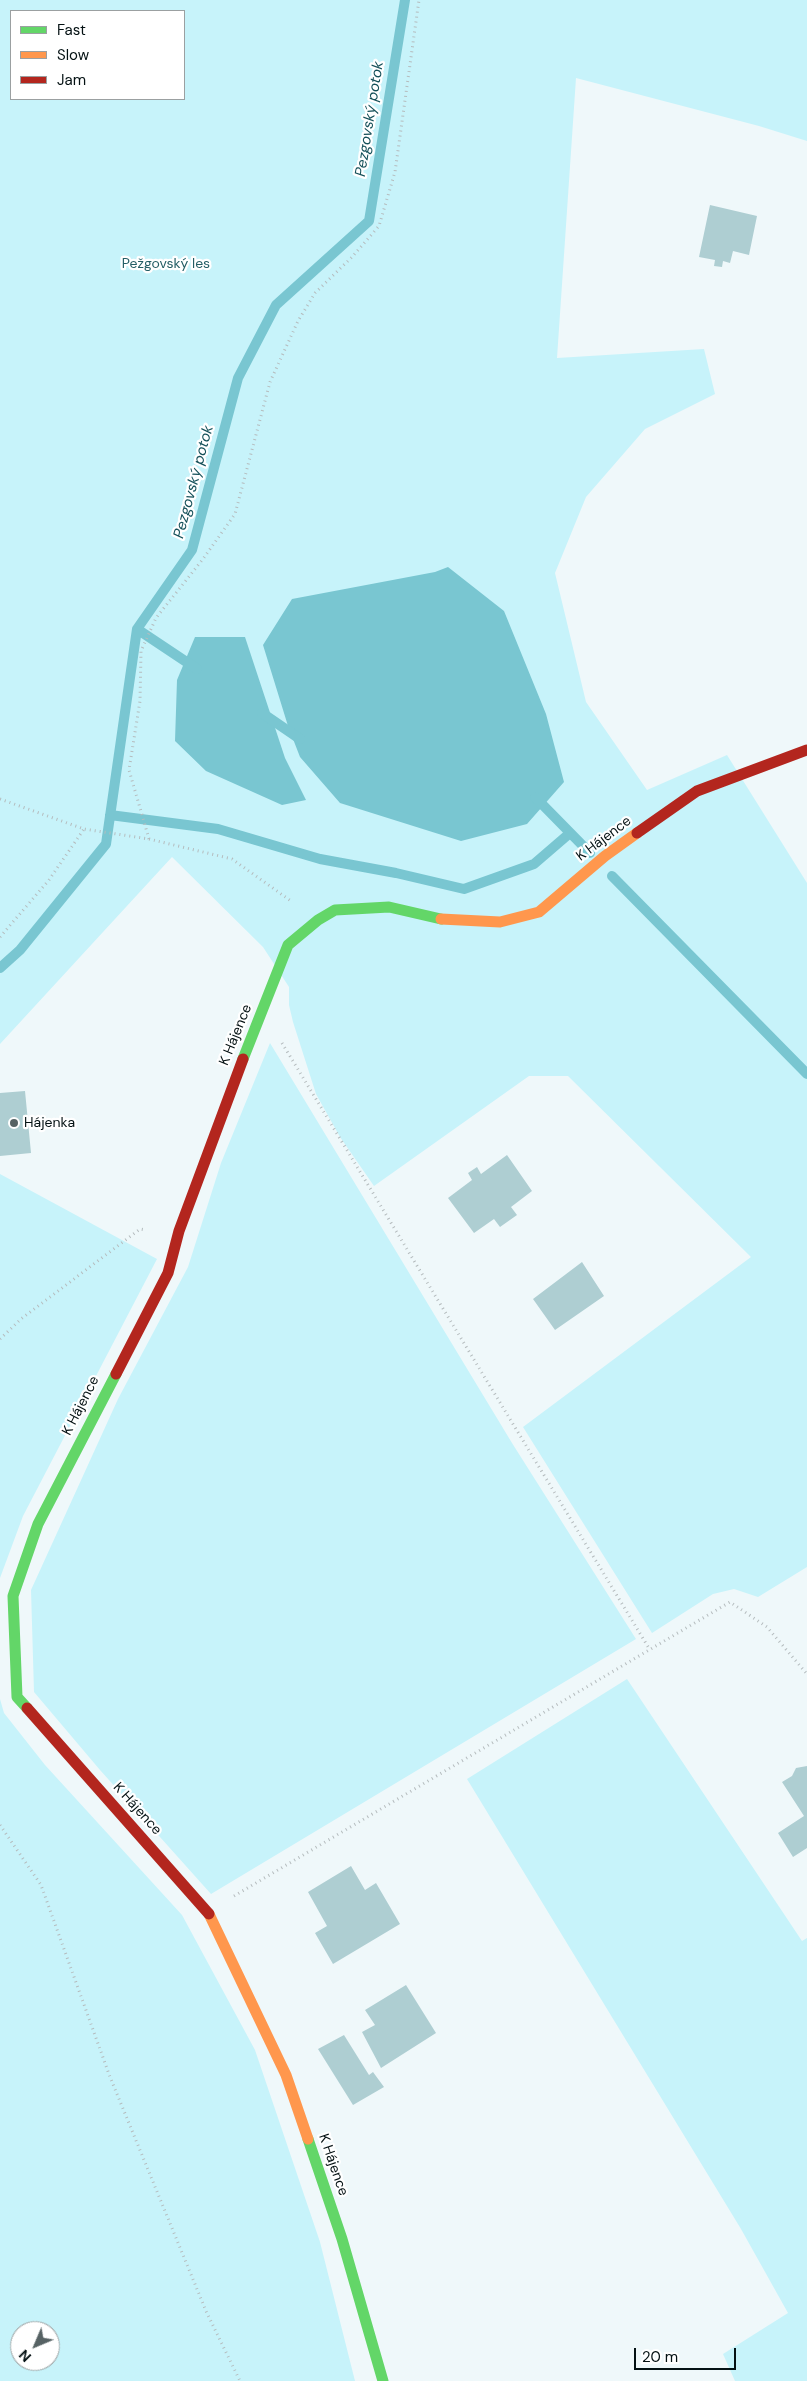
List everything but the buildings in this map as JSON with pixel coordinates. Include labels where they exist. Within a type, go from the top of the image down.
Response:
[{"type":"street","name":"K Hájence","points":[[383,2381],[342,2239],[286,2075],[207,1911],[17,1697],[13,1596],[38,1524],[168,1272],[179,1231],[216,1127],[288,945],[318,920],[335,910],[389,907],[449,921],[500,922],[539,912],[605,856],[697,791],[807,750]]},
{"type":"path","points":[[149,839],[129,770],[140,701],[141,651],[156,618],[203,559],[235,514],[270,382],[298,321],[315,293],[352,258],[379,226],[395,172],[419,0]]},
{"type":"path","points":[[0,798],[84,828],[149,839],[232,859],[318,920]]},
{"type":"path","points":[[0,937],[49,880],[84,828]]},
{"type":"path","points":[[262,1010],[650,1650]]},
{"type":"path","points":[[0,1339],[20,1319],[140,1230],[179,1231]]},
{"type":"path","points":[[207,1911],[730,1602],[767,1627],[807,1674]]},
{"type":"path","points":[[0,1825],[41,1884],[110,2077],[206,2310],[240,2381]]},
{"type":"green space","name":"Pežgovský les","points":[[0,0],[807,0],[807,141],[759,126],[576,78],[557,358],[704,349],[715,394],[645,429],[586,497],[555,573],[586,702],[647,790],[727,755],[807,883],[807,1567],[758,1597],[734,1589],[713,1594],[652,1633],[523,1427],[751,1257],[568,1076],[529,1076],[374,1186],[340,1137],[316,1094],[293,1022],[289,1005],[289,987],[263,947],[172,857],[0,1044]]},
{"type":"green space","points":[[270,1043],[512,1443],[636,1639],[211,1894],[100,1770],[34,1692],[31,1590],[118,1399],[188,1267],[221,1163]]},
{"type":"green space","points":[[0,1174],[157,1259],[23,1516],[0,1578]]},
{"type":"green space","points":[[627,1679],[802,1941],[807,1938],[807,2381],[735,2381],[723,2354],[788,2313],[741,2229],[467,1779]]},
{"type":"green space","points":[[0,1699],[4,1713],[45,1765],[182,1915],[255,2050],[320,2242],[355,2381],[0,2381]]},
{"type":"shaded area","points":[[448,567],[504,611],[546,714],[564,782],[527,824],[461,841],[340,803],[300,757],[288,726],[263,645],[292,599],[435,572]]},
{"type":"shaded area","points":[[195,637],[245,637],[285,758],[306,800],[282,805],[206,771],[175,741],[177,680]]},
{"type":"waterway","name":"Pezgovský potok","points":[[0,968],[20,950],[106,844],[137,629],[192,550],[238,378],[276,305],[369,221],[405,0]]},
{"type":"waterway","points":[[137,629],[197,669]]},
{"type":"waterway","points":[[262,713],[300,739]]},
{"type":"waterway","points":[[535,797],[590,853]]},
{"type":"waterway","points":[[110,815],[218,829],[320,859],[396,873],[464,889],[534,864],[570,833]]},
{"type":"waterway","points":[[612,876],[807,1074]]},
{"type":"traffic: fast","points":[[243,1059],[288,945],[318,920],[335,910],[389,907],[441,919]]},
{"type":"traffic: fast","points":[[27,1708],[17,1697],[13,1596],[38,1524],[116,1374]]},
{"type":"traffic: fast","points":[[308,2139],[342,2239],[383,2381]]},
{"type":"traffic: slow","points":[[441,919],[500,922],[539,912],[605,856],[637,833]]},
{"type":"traffic: slow","points":[[209,1914],[286,2075],[308,2139]]},
{"type":"traffic: jam","points":[[637,833],[697,791],[807,750]]},
{"type":"traffic: jam","points":[[116,1374],[168,1273],[179,1231],[243,1059]]},
{"type":"traffic: jam","points":[[27,1708],[209,1914]]},
{"type":"place","name":"Hájenka","points":[[14,1123]]}]
